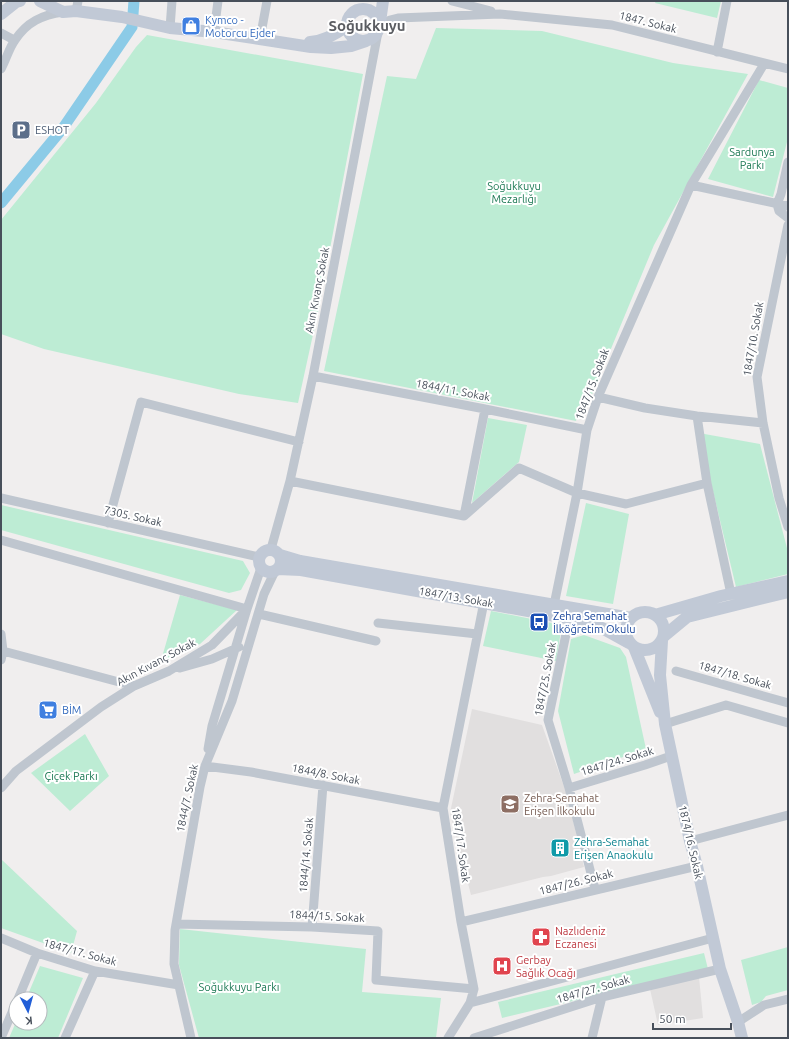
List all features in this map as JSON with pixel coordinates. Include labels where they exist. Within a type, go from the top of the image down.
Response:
[{"type":"main road","points":[[1,14],[16,2],[20,1]]},
{"type":"main road","points":[[40,1],[63,12],[77,6],[156,26],[214,32],[311,47],[331,48],[351,46],[375,36],[379,27],[383,1]]},
{"type":"main road","points":[[359,1],[348,20],[351,36],[355,40],[366,41]]},
{"type":"main road","points":[[284,42],[312,42],[325,39],[339,32],[354,11],[365,9],[375,13],[379,27]]},
{"type":"main road","points":[[264,551],[276,552],[281,562],[276,570],[267,572],[260,562],[264,551]]},
{"type":"main road","name":"1847/13. Sokak","points":[[276,552],[300,561],[631,618]]},
{"type":"main road","name":"1847/13. Sokak","points":[[276,570],[300,570],[572,619],[602,628],[632,645]]},
{"type":"main road","points":[[655,615],[731,594],[788,581]]},
{"type":"main road","points":[[632,645],[640,650],[647,651],[652,649],[687,617],[788,592]]},
{"type":"main road","points":[[663,639],[663,624],[655,615],[649,612],[636,614],[627,624],[626,637],[632,645],[665,724]]},
{"type":"main road","name":"1874/16. Sokak","points":[[663,639],[660,675],[665,724],[690,842],[697,866],[720,969],[742,1038]]},
{"type":"street","points":[[170,28],[172,1]]},
{"type":"street","points":[[214,32],[218,1]]},
{"type":"street","points":[[260,39],[267,1]]},
{"type":"street","name":"1847. Sokak","points":[[452,1],[500,14]]},
{"type":"street","points":[[717,52],[727,1]]},
{"type":"street","points":[[1,69],[14,40],[36,19],[50,14],[63,12]]},
{"type":"street","name":"1847. Sokak","points":[[379,27],[390,20],[398,18],[500,14],[612,25],[788,69]]},
{"type":"street","name":"Akın Kıvanç Sokak","points":[[276,552],[313,376],[379,27]]},
{"type":"street","points":[[1,33],[14,40]]},
{"type":"street","name":"1847/15. Sokak","points":[[554,605],[588,430],[598,397],[692,185],[764,64]]},
{"type":"street","points":[[788,162],[781,194],[777,204],[779,211],[788,218]]},
{"type":"street","points":[[692,185],[788,206]]},
{"type":"street","name":"1847/10. Sokak","points":[[788,225],[757,377],[764,423],[779,498],[788,527]]},
{"type":"street","name":"1844/11. Sokak","points":[[313,376],[588,430]]},
{"type":"street","points":[[598,397],[645,408],[697,416],[764,423]]},
{"type":"street","points":[[108,522],[141,402],[299,442]]},
{"type":"street","points":[[464,516],[485,409]]},
{"type":"street","points":[[697,416],[707,483],[731,594]]},
{"type":"street","points":[[464,516],[519,468],[577,492],[626,504],[707,483]]},
{"type":"street","points":[[290,481],[464,516]]},
{"type":"street","name":"7305. Sokak","points":[[1,498],[108,522],[260,562]]},
{"type":"street","points":[[1,540],[247,609],[212,726],[206,766]]},
{"type":"street","name":"Akın Kıvanç Sokak","points":[[1,788],[16,771],[101,707],[134,686],[169,671],[212,645],[247,609],[260,562]]},
{"type":"street","name":"1844/7. Sokak","points":[[191,1038],[174,964],[176,924],[200,787],[206,766],[232,701],[264,594],[276,570]]},
{"type":"street","name":"1847/17. Sokak","points":[[448,1038],[470,1003],[474,989],[461,922],[443,808],[484,602]]},
{"type":"street","points":[[258,614],[376,641]]},
{"type":"street","points":[[378,623],[477,634]]},
{"type":"street","points":[[1,634],[2,655],[134,686]]},
{"type":"street","name":"1847/25. Sokak","points":[[566,634],[548,720],[569,788],[596,889]]},
{"type":"street","points":[[169,671],[212,659],[249,642]]},
{"type":"street","name":"1847/18. Sokak","points":[[676,671],[788,703]]},
{"type":"street","points":[[665,724],[726,705],[788,723]]},
{"type":"street","name":"1847/24. Sokak","points":[[569,788],[672,756]]},
{"type":"street","name":"1844/8. Sokak","points":[[206,766],[251,772],[443,808]]},
{"type":"street","name":"1844/14. Sokak","points":[[312,927],[324,786]]},
{"type":"street","points":[[690,842],[788,815]]},
{"type":"street","name":"1847/26. Sokak","points":[[461,922],[697,866]]},
{"type":"street","name":"1844/15. Sokak","points":[[176,924],[312,927],[378,931],[376,980],[474,989]]},
{"type":"street","name":"1847/17. Sokak","points":[[1,938],[37,953],[95,971],[179,985]]},
{"type":"street","name":"1847/27. Sokak","points":[[470,1003],[713,938]]},
{"type":"street","points":[[21,991],[37,953]]},
{"type":"street","name":"1847/27. Sokak","points":[[474,1038],[602,997],[720,969]]},
{"type":"street","points":[[65,1038],[95,971]]},
{"type":"street","points":[[592,1038],[602,997]]},
{"type":"street","points":[[738,1022],[764,1005],[788,999]]},
{"type":"street","points":[[1,1038],[8,1022]]},
{"type":"shaded area","name":"Zehra-Semahat Erişen İlkokulu","points":[[472,709],[542,725],[567,795],[584,867],[471,895],[450,813]]},
{"type":"shaded area","points":[[699,977],[703,1018],[658,1025],[650,989]]},
{"type":"green space","points":[[656,1],[721,1],[717,18],[655,3]]},
{"type":"green space","name":"Soğukkuyu Mezarlığı","points":[[436,28],[542,31],[673,63],[748,74],[654,245],[591,397],[582,400],[576,421],[324,371],[387,76],[416,79]]},
{"type":"green space","points":[[147,35],[363,74],[319,307],[298,403],[239,394],[44,349],[1,334],[1,220],[96,103],[136,47]]},
{"type":"green space","name":"Sardunya Parkı","points":[[759,80],[788,88],[788,138],[773,197],[708,179]]},
{"type":"green space","points":[[488,418],[527,425],[519,462],[472,503]]},
{"type":"green space","points":[[699,433],[760,444],[788,552],[788,574],[736,587]]},
{"type":"green space","points":[[586,503],[629,514],[613,604],[566,596]]},
{"type":"green space","points":[[1,505],[243,561],[250,573],[241,590],[229,593],[1,530]]},
{"type":"green space","points":[[180,595],[237,610],[200,644],[160,664]]},
{"type":"green space","points":[[491,611],[562,625],[556,661],[483,646]]},
{"type":"green space","points":[[584,635],[620,648],[626,657],[646,749],[574,774],[558,711],[571,639]]},
{"type":"green space","name":"Çiçek Parkı","points":[[85,734],[109,776],[70,811],[31,773]]},
{"type":"green space","points":[[1,859],[77,931],[71,953],[1,928]]},
{"type":"green space","name":"Soğukkuyu Parkı","points":[[180,929],[366,949],[362,992],[441,998],[436,1038],[199,1038],[179,965]]},
{"type":"green space","points":[[788,947],[788,990],[766,996],[761,1002],[752,1005],[741,960]]},
{"type":"green space","points":[[704,953],[708,969],[502,1018],[498,1002]]},
{"type":"green space","points":[[40,966],[83,978],[58,1038],[9,1038],[12,1031],[48,1031],[48,991],[29,991]]},
{"type":"waterway","points":[[1,203],[63,128],[132,27],[134,1]]},
{"type":"place","name":"Kymco - Motorcu Ejder","points":[[191,26]]},
{"type":"place","name":"ESHOT","points":[[21,130]]},
{"type":"place","name":"Zehra Semahat İlköğretim Okulu","points":[[539,622]]},
{"type":"place","name":"BİM","points":[[48,710]]},
{"type":"place","name":"Zehra-Semahat Erişen İlkokulu","points":[[510,804]]},
{"type":"place","name":"Zehra-Semahat Erişen Anaokulu","points":[[560,848]]},
{"type":"place","name":"Nazlıdeniz Eczanesi","points":[[541,937]]},
{"type":"place","name":"Gerbay Sağlık Ocağı","points":[[502,966]]},
{"type":"district","name":"Soğukkuyu","points":[[367,26]]}]
